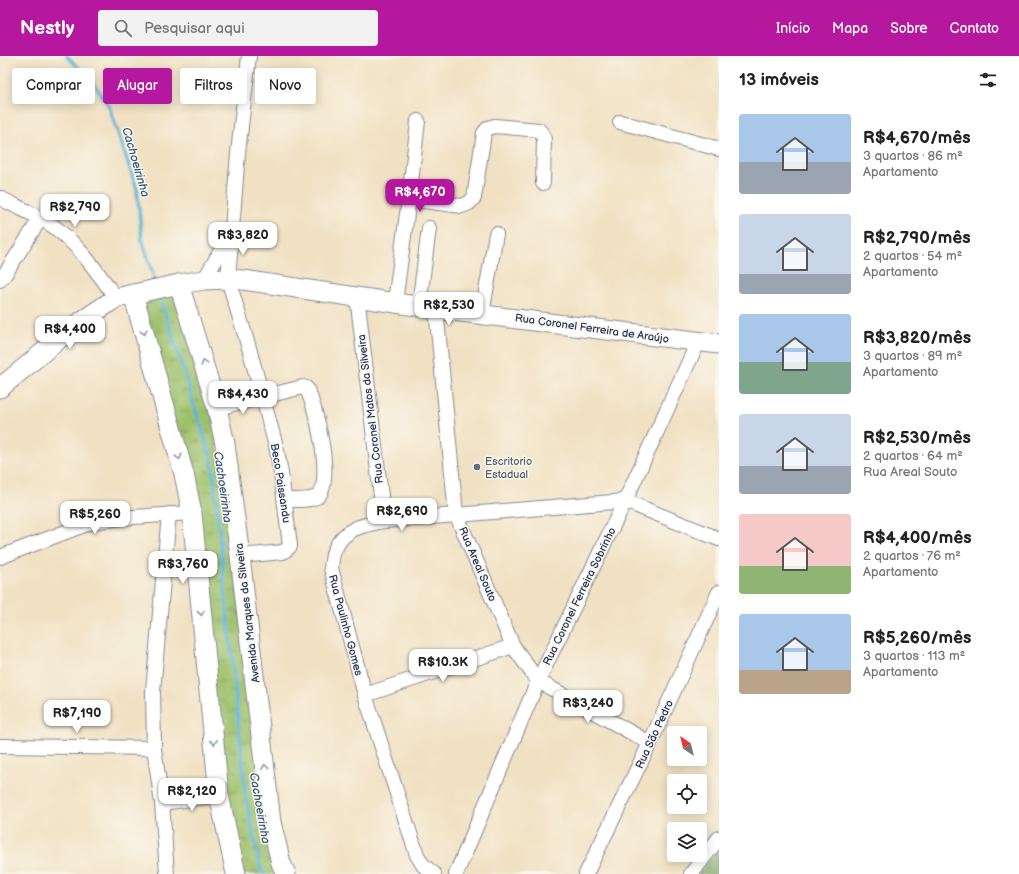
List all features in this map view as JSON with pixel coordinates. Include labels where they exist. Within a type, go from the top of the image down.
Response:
[{"type":"street","points":[[228,279],[238,153],[249,56]]},
{"type":"street","points":[[395,302],[418,121]]},
{"type":"street","points":[[620,122],[719,149]]},
{"type":"street","points":[[409,199],[462,206],[469,203],[474,198],[484,133],[488,128],[495,126],[539,130],[544,139],[543,183]]},
{"type":"street","points":[[0,198],[56,228],[73,244],[96,270],[130,295],[184,474],[192,513],[219,795],[236,874]]},
{"type":"street","points":[[0,280],[40,219]]},
{"type":"street","name":"Rua Areal Souto","points":[[429,228],[427,307],[456,514],[513,646],[538,681],[650,743]]},
{"type":"street","points":[[204,280],[232,231]]},
{"type":"street","points":[[482,314],[496,234]]},
{"type":"street","name":"Rua Coronel Ferreira de Araújo","points":[[130,295],[204,280],[228,279],[427,307],[719,344]]},
{"type":"street","name":"Beco Paissandu","points":[[228,279],[276,446],[285,500],[290,546],[283,552],[240,556]]},
{"type":"street","name":"Avenida Marques da Silveira","points":[[174,285],[217,408],[225,444],[240,556],[271,822],[281,863],[286,874]]},
{"type":"street","points":[[0,388],[76,325],[130,295]]},
{"type":"street","name":"Rua Coronel Matos da Silveira","points":[[357,296],[384,521]]},
{"type":"street","name":"Rua Coronel Ferreira Sobrinho","points":[[456,874],[538,681],[625,501],[698,342]]},
{"type":"street","points":[[217,408],[303,387],[306,388],[315,410],[320,433],[325,477],[318,496],[312,498],[285,500]]},
{"type":"street","name":"Rua Paulinho Gomes","points":[[434,874],[423,865],[417,855],[365,696],[331,568],[334,550],[343,536],[358,526],[384,521],[625,501],[719,539]]},
{"type":"street","points":[[0,557],[92,522],[120,518],[192,513]]},
{"type":"street","points":[[167,874],[162,803],[154,748],[154,691],[169,514]]},
{"type":"street","name":"Rua São Pedro","points":[[586,874],[650,743],[719,592]]},
{"type":"street","points":[[365,696],[513,646]]},
{"type":"street","points":[[0,746],[154,748]]},
{"type":"street","points":[[162,803],[219,795]]},
{"type":"street","points":[[691,874],[719,838]]},
{"type":"green space","points":[[175,289],[213,418],[279,874],[240,874],[227,818],[197,536],[141,297]]},
{"type":"green space","points":[[719,849],[719,874],[698,874]]},
{"type":"waterway","name":"Cachoeirinha","points":[[67,56],[94,84],[109,106],[137,190],[142,240],[156,283]]},
{"type":"waterway","name":"Cachoeirinha","points":[[159,294],[212,461],[246,798],[260,867],[264,874]]},
{"type":"place","name":"Escritorio Estadual","points":[[477,467]]}]
